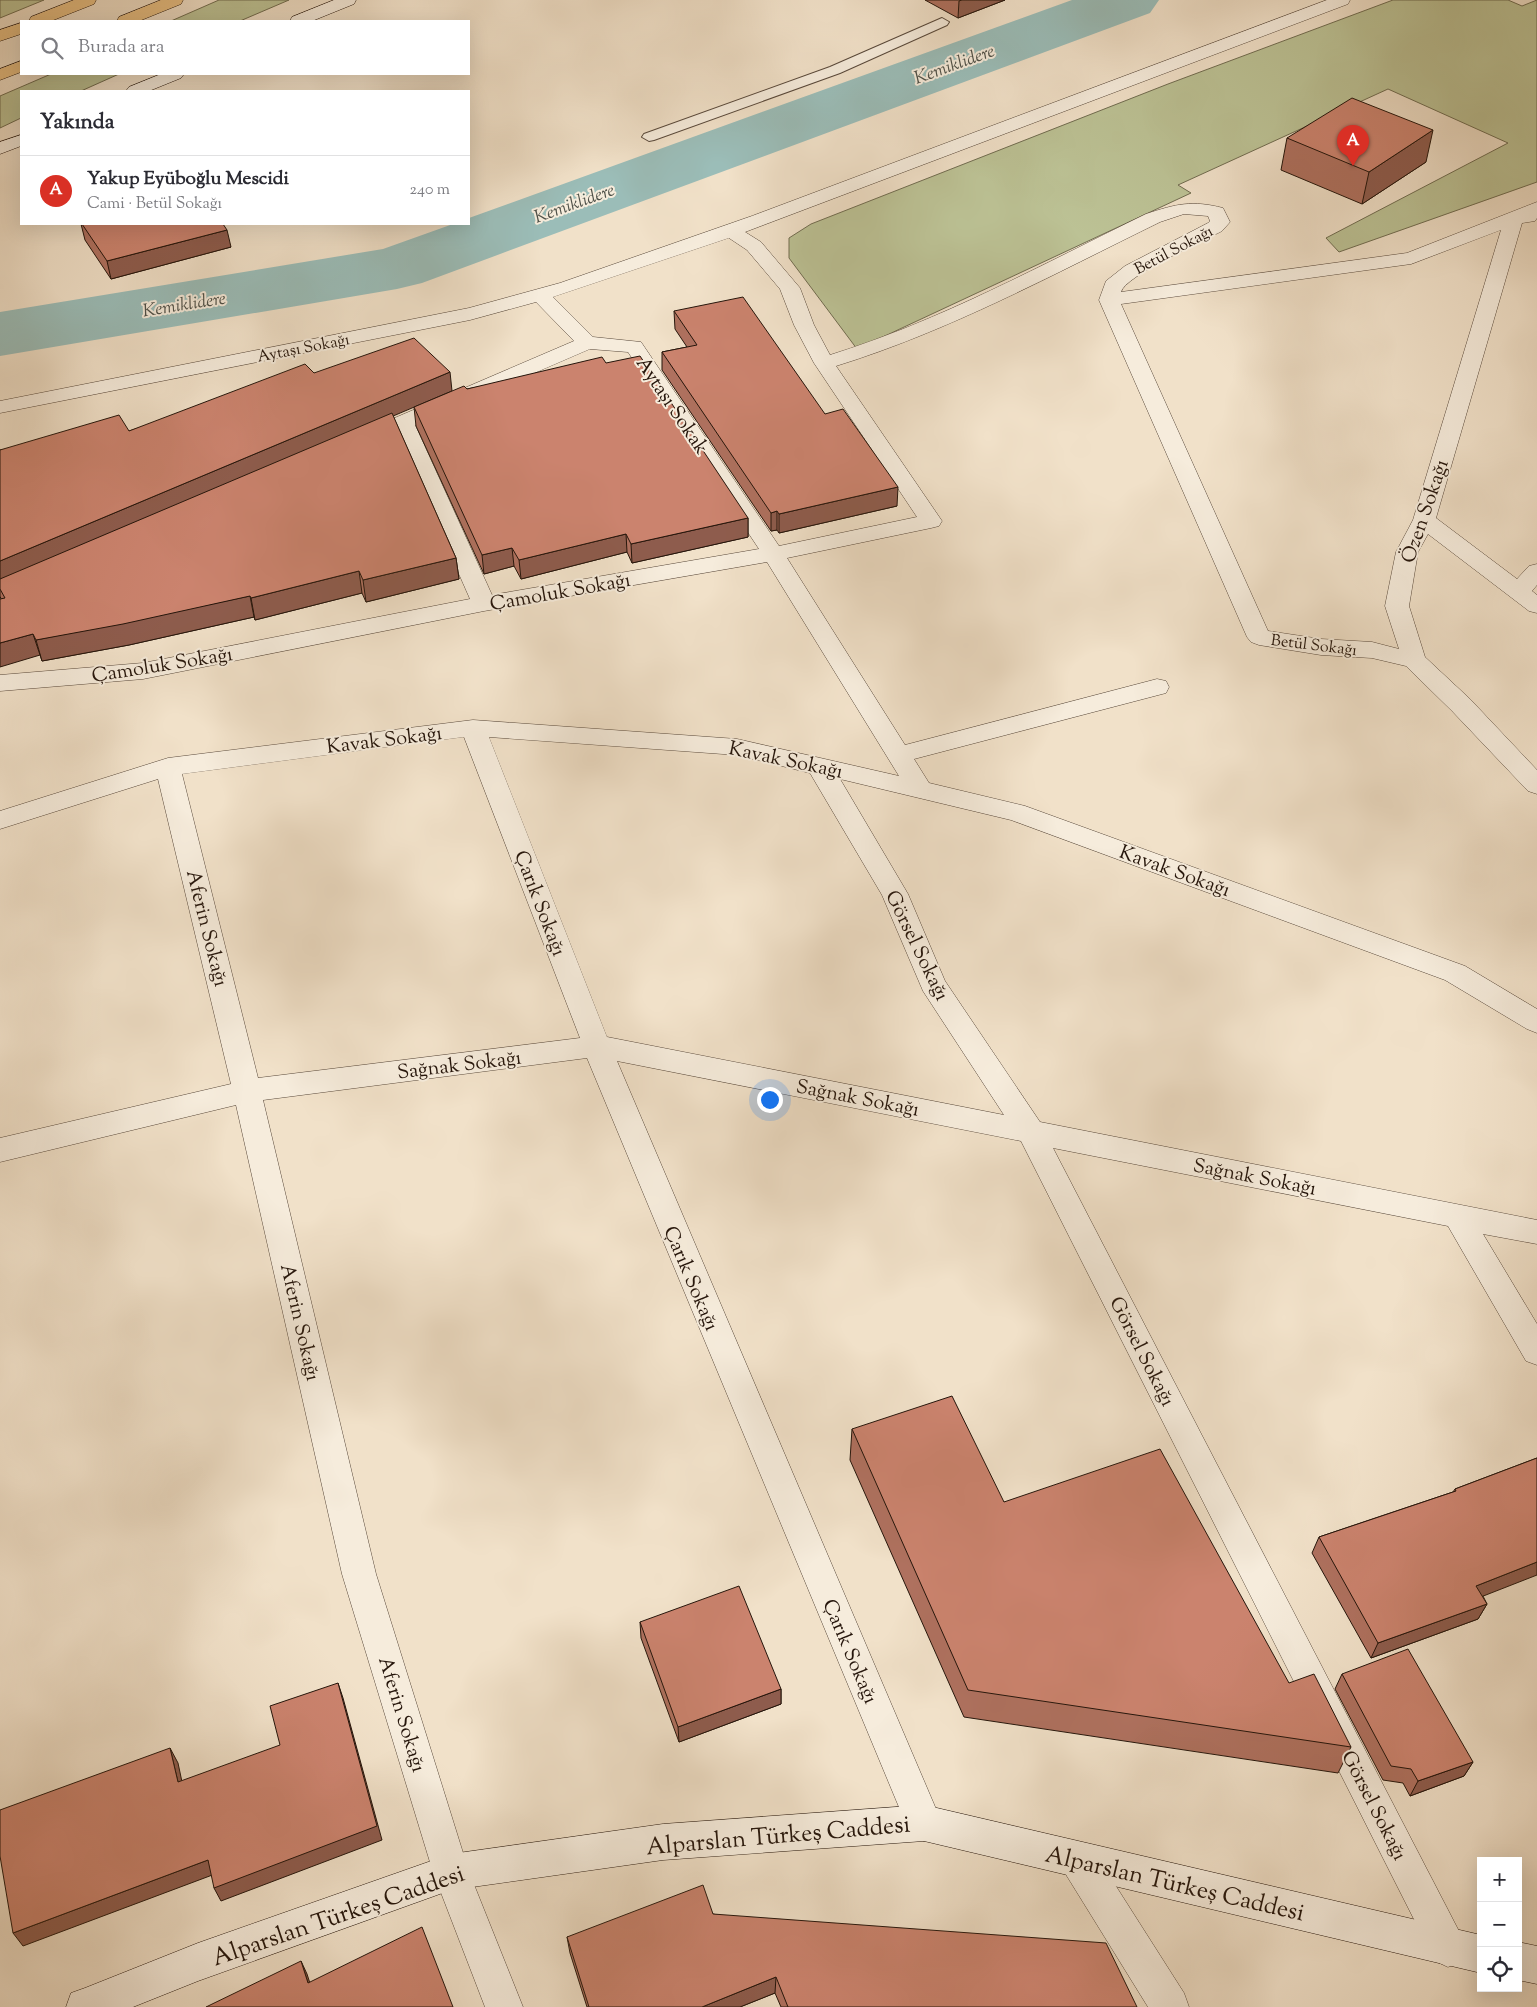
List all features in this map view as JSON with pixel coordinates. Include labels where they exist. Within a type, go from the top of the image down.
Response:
[{"type":"highway","points":[[39,20],[88,0]]},
{"type":"highway","points":[[127,20],[175,0]]},
{"type":"highway","points":[[0,36],[20,28]]},
{"type":"highway","points":[[0,75],[20,66]]},
{"type":"street","points":[[300,20],[348,0]]},
{"type":"street","name":"Aytaşı Sokağı","points":[[0,407],[470,314],[542,297],[731,231],[1123,85],[1342,0]]},
{"type":"street","points":[[137,90],[174,75]]},
{"type":"street","points":[[0,149],[20,140]]},
{"type":"street","name":"Betül Sokağı","points":[[824,363],[883,346],[950,317],[1153,218],[1181,208],[1196,207],[1216,212],[1220,222],[1215,227],[1132,270],[1113,285],[1109,300],[1258,637],[1322,647],[1372,650],[1414,660]]},
{"type":"street","points":[[1109,300],[1411,258],[1537,208]]},
{"type":"street","points":[[1514,218],[1537,216]]},
{"type":"street","name":"Özen Sokağı","points":[[1514,218],[1424,520],[1407,552],[1397,606],[1414,660],[1461,705],[1537,785]]},
{"type":"street","points":[[731,231],[754,246],[790,288],[804,324],[824,363]]},
{"type":"street","points":[[542,297],[587,343]]},
{"type":"street","name":"Aytaşı Sokak","points":[[340,450],[587,343],[634,346],[773,554],[920,789]]},
{"type":"street","name":"Çamoluk Sokağı","points":[[0,683],[143,671],[484,604],[773,554],[931,521],[824,363]]},
{"type":"street","points":[[403,423],[484,604]]},
{"type":"street","points":[[1424,520],[1537,606]]},
{"type":"street","points":[[1518,592],[1537,572]]},
{"type":"street","points":[[898,755],[1157,687]]},
{"type":"street","name":"Kavak Sokağı","points":[[0,820],[168,767],[473,728],[737,746],[1016,812],[1455,973],[1537,1022]]},
{"type":"street","name":"Çarık Sokağı","points":[[473,728],[624,1116],[924,1823]]},
{"type":"street","name":"Görsel Sokağı","points":[[819,766],[895,894],[933,984],[1030,1131],[1464,1951]]},
{"type":"street","name":"Aferin Sokağı","points":[[168,767],[208,924],[359,1574],[451,1872],[504,2007]]},
{"type":"street","name":"Sağnak Sokağı","points":[[0,1150],[247,1091],[597,1046],[1537,1232]]},
{"type":"street","points":[[1457,1216],[1537,1352]]},
{"type":"street","name":"Alparslan Türkeş Caddesi","points":[[86,2007],[198,1962],[451,1872],[663,1842],[924,1823],[1464,1951]]},
{"type":"street","points":[[1078,1860],[1170,2007]]},
{"type":"street","points":[[1522,1962],[1537,1965]]},
{"type":"lane","points":[[649,137],[847,65],[908,41],[942,22]]},
{"type":"green space","points":[[0,0],[44,0],[0,18]]},
{"type":"green space","points":[[219,0],[289,0],[242,20],[173,20]]},
{"type":"green space","points":[[1393,0],[1508,0],[1522,6],[1537,0],[1537,182],[1339,252],[1326,238],[1508,143],[1388,89],[1178,185],[1191,193],[857,349],[789,258],[789,238],[811,224],[1168,84]]},
{"type":"green space","points":[[49,75],[117,75],[83,90],[20,90],[20,118],[0,128],[0,96]]},
{"type":"building","points":[[1352,98],[1433,130],[1369,172],[1287,138]]},
{"type":"building","points":[[83,225],[224,225],[227,230],[107,261]]},
{"type":"building","points":[[743,297],[825,414],[843,409],[898,487],[779,514],[777,511],[771,513],[662,352],[697,345],[674,311]]},
{"type":"building","points":[[414,338],[450,372],[0,561],[0,450],[119,415],[129,431],[305,364],[314,373]]},
{"type":"building","points":[[640,356],[748,518],[631,544],[626,534],[519,560],[512,548],[482,555],[414,407],[464,386],[467,389],[602,357],[606,363]]},
{"type":"building","points":[[392,413],[456,558],[363,580],[359,571],[251,598],[250,596],[123,624],[36,640],[33,634],[0,643],[0,599],[5,598],[0,589],[0,579]]},
{"type":"building","points":[[952,1396],[1004,1502],[1160,1449],[1289,1683],[1314,1674],[1351,1747],[968,1690],[852,1429]]},
{"type":"building","points":[[1537,1458],[1537,1562],[1476,1586],[1487,1604],[1378,1643],[1319,1537],[1456,1491],[1455,1489]]},
{"type":"building","points":[[739,1586],[781,1689],[678,1727],[640,1622]]},
{"type":"building","points":[[1408,1649],[1473,1762],[1418,1781],[1411,1769],[1391,1766],[1342,1674]]},
{"type":"building","points":[[338,1683],[377,1826],[214,1888],[208,1860],[13,1933],[0,1856],[0,1810],[170,1748],[178,1782],[280,1745],[270,1706]]},
{"type":"building","points":[[703,1885],[713,1914],[1106,1943],[1137,2007],[788,2007],[776,1977],[702,2007],[589,2007],[567,1937]]},
{"type":"building","points":[[422,1927],[453,2007],[206,2007],[301,1961],[308,1983]]},
{"type":"waterway","name":"Kemiklidere","points":[[0,334],[397,268],[1129,0]]},
{"type":"place","name":"Yakup Eyüboğlu Mescidi","points":[[1353,166]]}]
